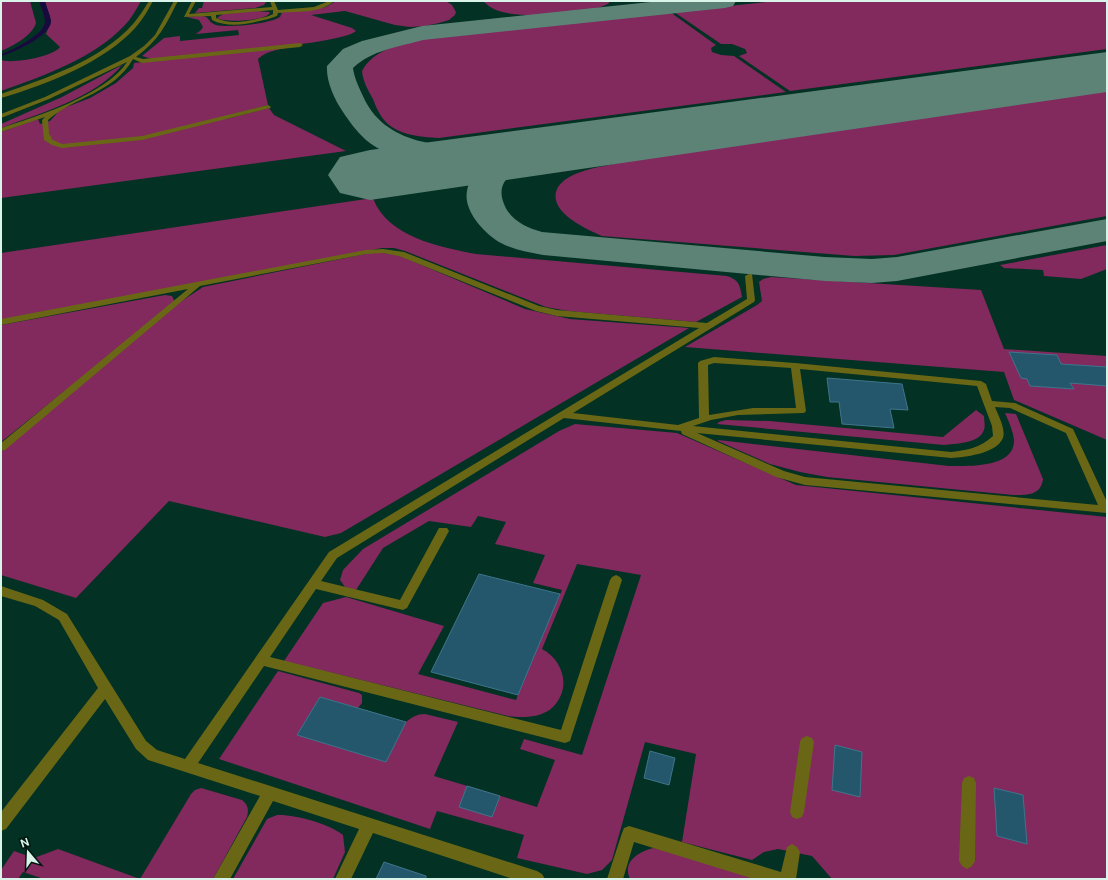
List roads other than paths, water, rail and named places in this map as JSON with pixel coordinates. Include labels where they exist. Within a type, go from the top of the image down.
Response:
[{"type":"street","points":[[1,96],[57,74],[101,52],[130,30],[138,21],[151,1]]},
{"type":"street","points":[[1,116],[47,98],[132,57],[146,47],[157,36],[176,1]]},
{"type":"street","points":[[194,1],[186,16],[321,7],[332,1]]},
{"type":"street","points":[[213,14],[216,21],[228,23],[264,19],[275,15],[272,1]]},
{"type":"street","points":[[132,57],[142,61],[300,45]]},
{"type":"street","points":[[1,130],[61,107],[97,90],[114,79],[129,64],[132,57]]},
{"type":"street","points":[[61,107],[45,120],[47,140],[62,146],[135,139],[268,107]]},
{"type":"street","points":[[46,134],[51,140],[58,143],[77,141]]},
{"type":"street","points":[[1,322],[366,252],[392,251],[536,308],[557,313],[707,326]]},
{"type":"street","points":[[187,767],[333,555],[751,300],[749,276]]},
{"type":"street","points":[[1,448],[198,284]]},
{"type":"street","points":[[562,415],[951,455],[970,454],[989,446],[998,437],[997,426],[981,384],[795,366],[714,360],[703,363],[704,418]]},
{"type":"street","points":[[678,428],[704,418],[732,412],[770,409],[801,411],[795,366]]},
{"type":"street","points":[[678,428],[780,474],[805,480],[1105,510],[1070,431],[1012,405],[989,404]]},
{"type":"street","points":[[313,584],[403,605],[443,531]]},
{"type":"street","points":[[260,660],[565,737],[616,580]]},
{"type":"street","points":[[1,591],[39,603],[63,617],[141,745],[153,755],[536,879]]},
{"type":"street","points":[[1,824],[106,688]]},
{"type":"street","points":[[797,812],[807,742]]},
{"type":"street","points":[[967,861],[969,783]]},
{"type":"street","points":[[221,879],[270,793]]},
{"type":"street","points":[[343,879],[369,825]]},
{"type":"street","points":[[615,879],[629,833],[779,879]]},
{"type":"street","points":[[788,879],[792,852]]}]
